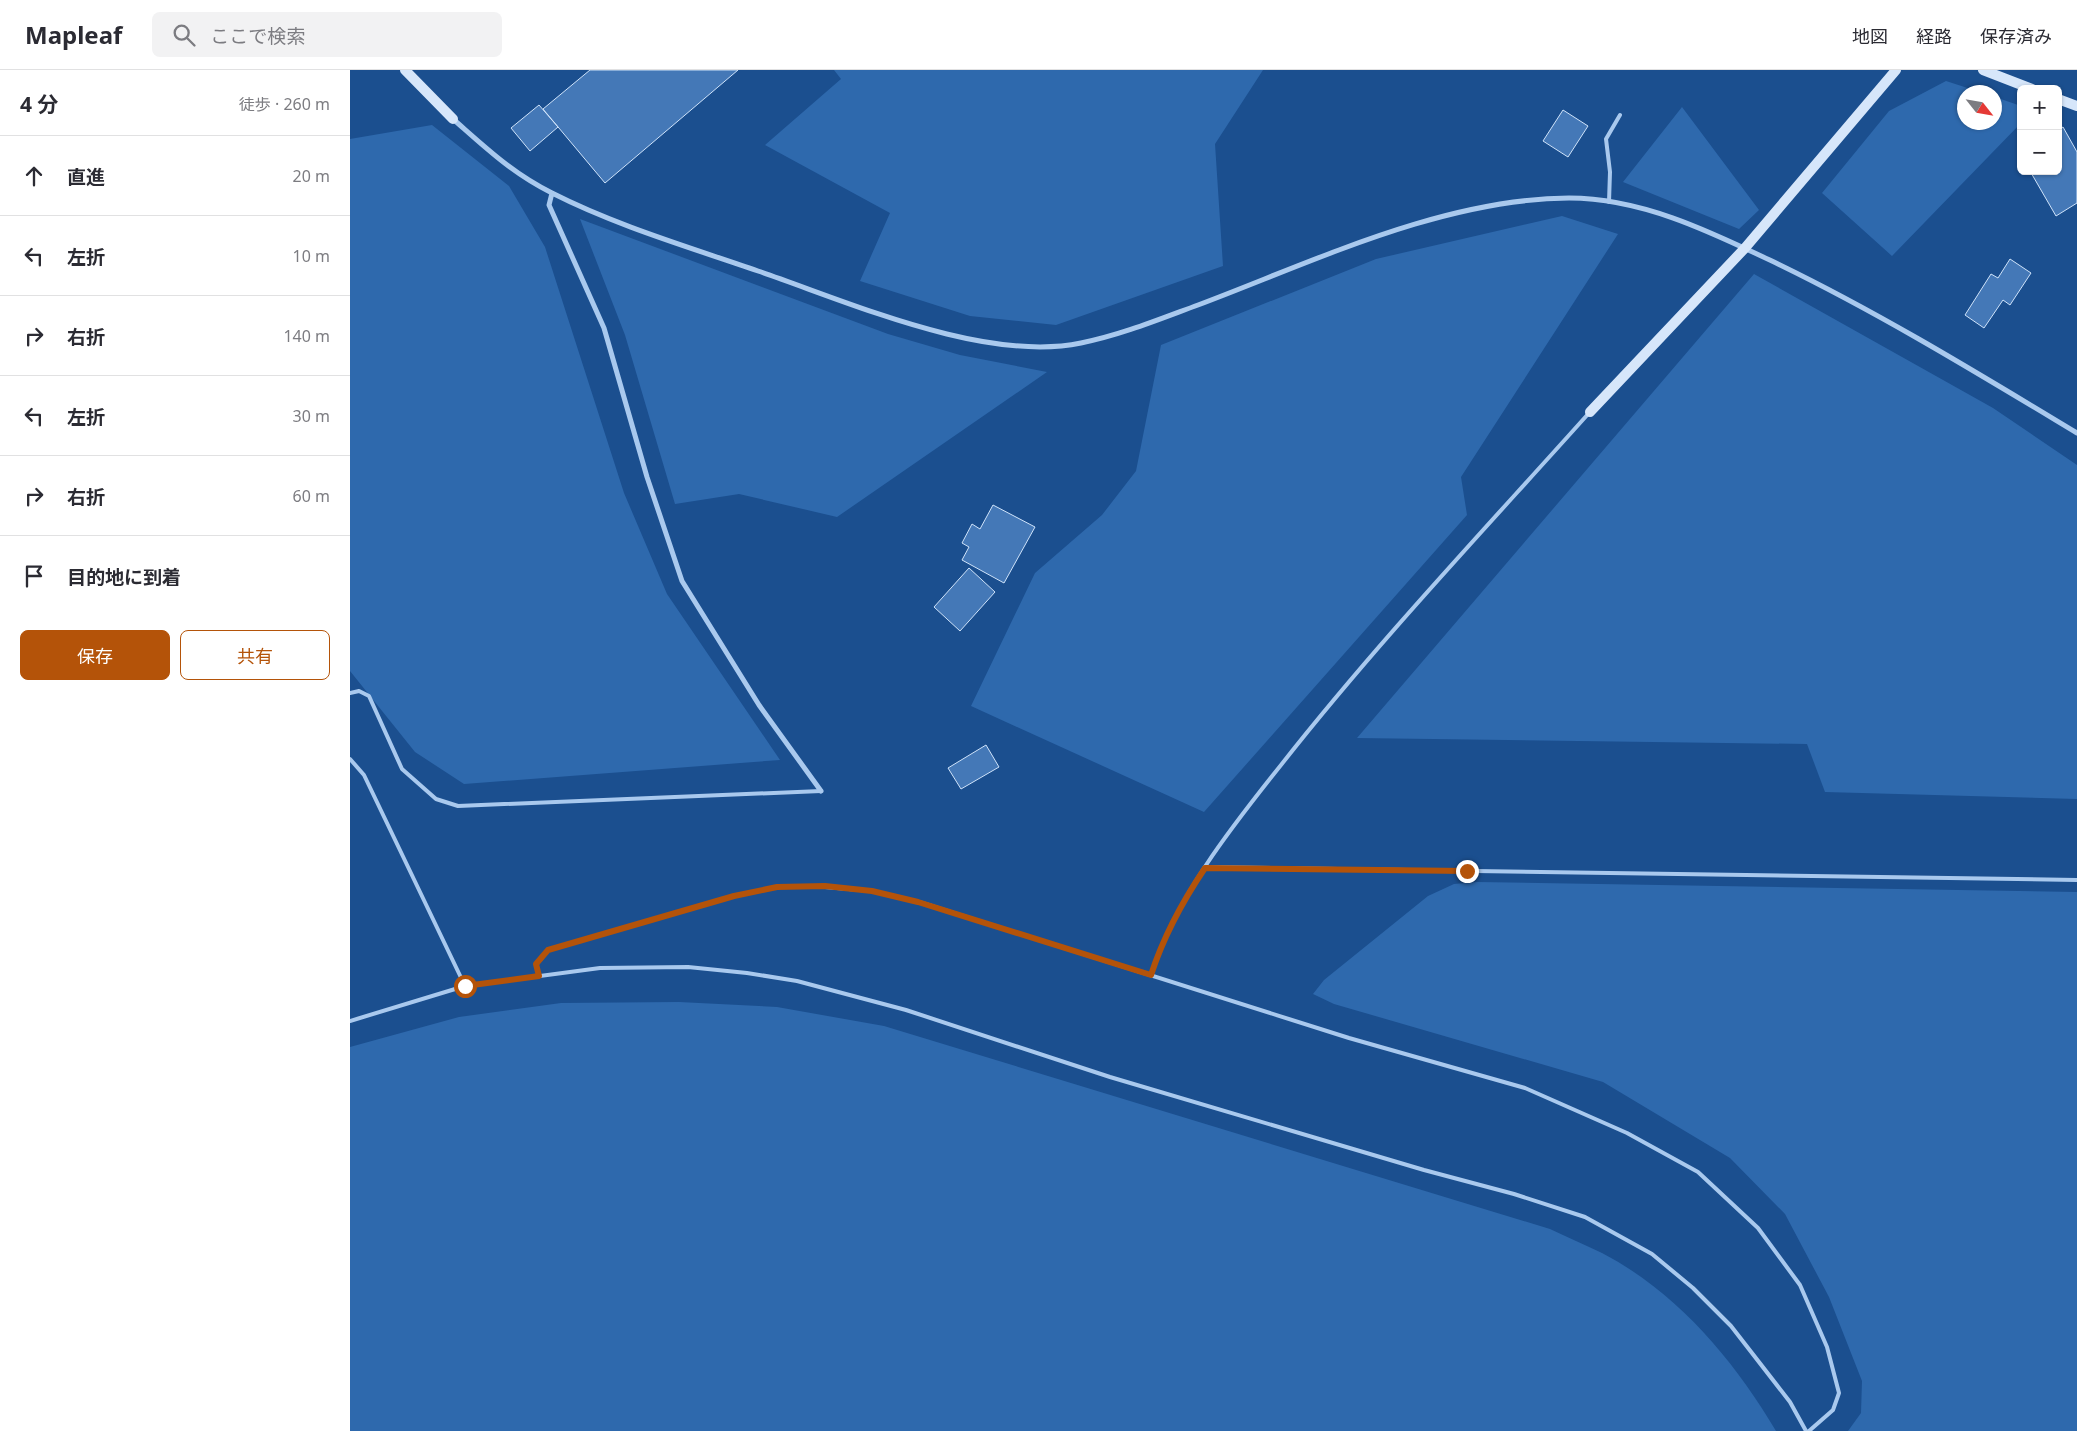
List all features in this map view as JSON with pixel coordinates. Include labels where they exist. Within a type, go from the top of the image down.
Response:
[{"type":"street","points":[[405,70],[453,119],[506,166],[552,193],[658,236],[922,327],[997,344],[1057,347],[1081,343],[1139,327],[1410,225],[1468,210],[1569,198],[1609,202],[1655,212],[1745,248],[1832,290],[1948,355],[2077,433]]},
{"type":"street","points":[[1590,412],[1745,248],[1896,70]]},
{"type":"street","points":[[1983,70],[2022,85]]},
{"type":"street","points":[[2062,100],[2077,106]]},
{"type":"street","points":[[552,193],[549,205],[604,328],[647,477],[682,581],[759,705],[821,792]]},
{"type":"lane","points":[[1609,202],[1610,172],[1606,139],[1620,115]]},
{"type":"lane","points":[[1151,975],[1161,944],[1178,908],[1248,807],[1326,707],[1590,412]]},
{"type":"lane","points":[[350,693],[359,691],[368,696],[402,769],[436,799],[458,806],[821,792]]},
{"type":"lane","points":[[350,759],[364,775],[465,986]]},
{"type":"lane","points":[[1205,868],[2077,880]]},
{"type":"lane","points":[[350,1021],[465,986],[600,968],[688,967],[747,973],[797,982],[906,1010],[1110,1077],[1424,1170],[1514,1194],[1585,1217],[1652,1254],[1693,1288],[1731,1326],[1790,1402],[1808,1431],[1833,1410],[1839,1393],[1827,1346],[1800,1285],[1758,1228],[1698,1172],[1627,1132],[1525,1088],[1349,1038],[918,902],[872,891],[825,886],[777,887],[734,896],[548,950],[536,964],[539,976]]},
{"type":"shaded area","points":[[834,70],[1263,70],[1215,144],[1223,266],[1056,325],[970,316],[860,281],[890,213],[765,145],[841,79]]},
{"type":"shaded area","points":[[1946,81],[1958,85],[1957,130],[2002,130],[2002,99],[2017,105],[2017,127],[1892,256],[1822,193],[1889,111]]},
{"type":"shaded area","points":[[1682,107],[1759,210],[1739,229],[1623,182]]},
{"type":"shaded area","points":[[432,125],[509,186],[545,247],[624,493],[667,594],[780,760],[464,784],[415,752],[350,671],[350,139]]},
{"type":"shaded area","points":[[1562,216],[1618,234],[1461,477],[1467,515],[1204,812],[971,706],[1035,573],[1102,515],[1136,471],[1161,345],[1376,259]]},
{"type":"shaded area","points":[[580,219],[888,334],[960,355],[1047,372],[837,517],[739,494],[675,504],[625,335]]},
{"type":"shaded area","points":[[1754,274],[1993,408],[2077,465],[2077,799],[1825,792],[1807,744],[1357,738]]},
{"type":"shaded area","points":[[1477,882],[2077,892],[2077,1431],[1848,1431],[1861,1413],[1862,1381],[1829,1297],[1785,1214],[1730,1158],[1603,1082],[1334,1004],[1313,994],[1324,980],[1428,896],[1454,884]]},
{"type":"shaded area","points":[[679,1002],[777,1007],[884,1026],[1550,1229],[1602,1253],[1629,1269],[1655,1287],[1679,1308],[1701,1330],[1742,1379],[1776,1431],[350,1431],[350,1047],[459,1017],[561,1003]]},
{"type":"building","points":[[590,70],[738,70],[605,183],[543,109]]},
{"type":"building","points":[[539,105],[558,127],[530,151],[511,128]]},
{"type":"building","points":[[1563,110],[1588,126],[1568,157],[1543,141]]},
{"type":"building","points":[[2062,128],[2077,152],[2077,203],[2056,216],[2032,175],[2062,175]]},
{"type":"building","points":[[2010,259],[2031,273],[2010,305],[2003,300],[1984,328],[1965,315],[1991,274],[1998,278]]},
{"type":"building","points":[[993,505],[1035,527],[1004,583],[962,560],[969,547],[962,543],[972,524],[980,529]]},
{"type":"building","points":[[969,568],[995,592],[960,631],[934,607]]},
{"type":"building","points":[[986,745],[999,767],[961,789],[948,768]]},
{"type":"route","points":[[465,986],[539,976],[536,964],[548,950],[734,896],[777,887],[825,886],[872,891],[918,902],[1151,975],[1161,944],[1178,908],[1205,868],[1467,871]]}]
